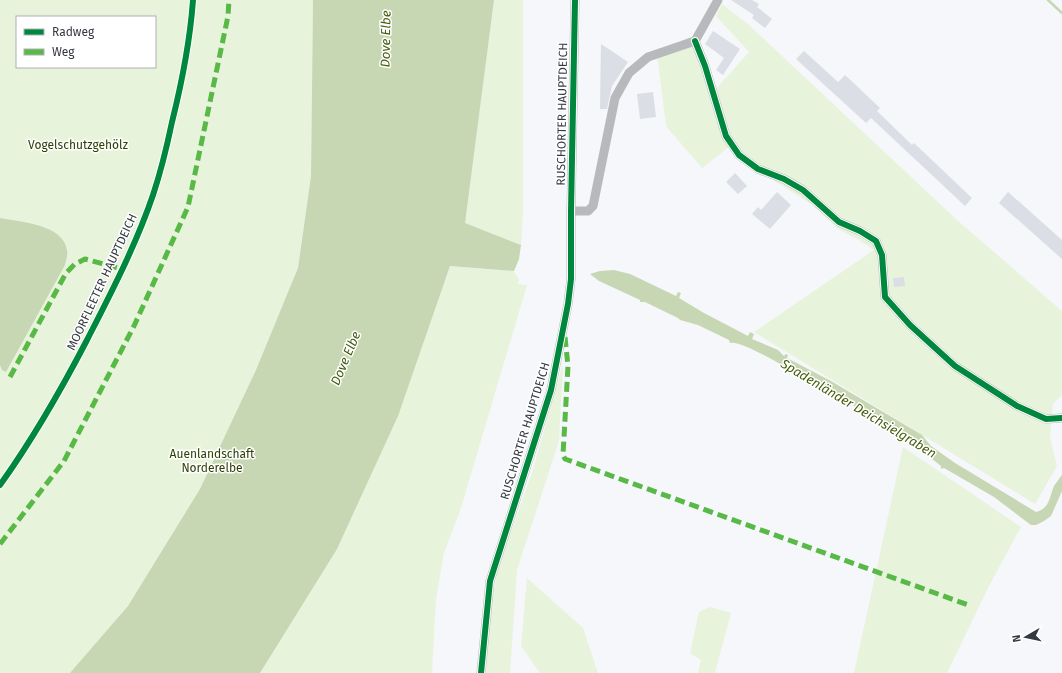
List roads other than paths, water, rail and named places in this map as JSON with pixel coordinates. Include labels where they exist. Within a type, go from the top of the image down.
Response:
[{"type":"street","name":"RUSCHORTER HAUPTDEICH","points":[[481,673],[490,581],[551,390],[563,335],[571,279],[575,0]]},
{"type":"street","points":[[571,211],[588,211],[593,206],[615,98],[629,74],[648,57],[695,41],[718,0]]},
{"type":"street","points":[[695,41],[705,66],[726,136],[738,155],[758,169],[784,179],[797,186],[839,222],[860,231],[876,241],[882,255],[885,297],[910,325],[955,366],[1017,406],[1046,419],[1062,418]]},
{"type":"lane","name":"MOORFLEETER HAUPTDEICH","points":[[0,485],[45,417],[76,361],[113,289],[147,212],[164,160],[180,89],[193,0]]},
{"type":"water","name":"Dove Elbe","points":[[313,0],[494,0],[465,223],[521,245],[519,259],[514,271],[450,266],[398,416],[337,549],[260,673],[70,673],[128,606],[200,489],[256,370],[298,268],[311,176]]},
{"type":"water","points":[[0,218],[29,223],[49,230],[58,235],[64,241],[67,252],[65,265],[6,372],[2,370],[0,365]]},
{"type":"water","name":"Spadenländer Deichsielgraben","points":[[614,270],[630,274],[676,296],[678,292],[681,293],[679,298],[704,313],[748,336],[750,332],[754,334],[752,339],[778,350],[784,356],[786,354],[788,355],[787,358],[831,381],[922,435],[931,446],[955,463],[1036,512],[1047,505],[1054,486],[1062,475],[1062,491],[1051,516],[1036,525],[1031,525],[994,497],[944,468],[941,469],[941,466],[875,419],[806,378],[755,350],[736,343],[730,343],[729,340],[698,325],[680,320],[645,302],[640,302],[640,300],[599,281],[590,274],[600,271]]},
{"type":"waterway","points":[[1048,0],[1062,13]]},
{"type":"park label","name":"Vogelschutzgehölz","points":[[78,145]]},
{"type":"park label","name":"Auenlandschaft Norderelbe","points":[[212,461]]}]
